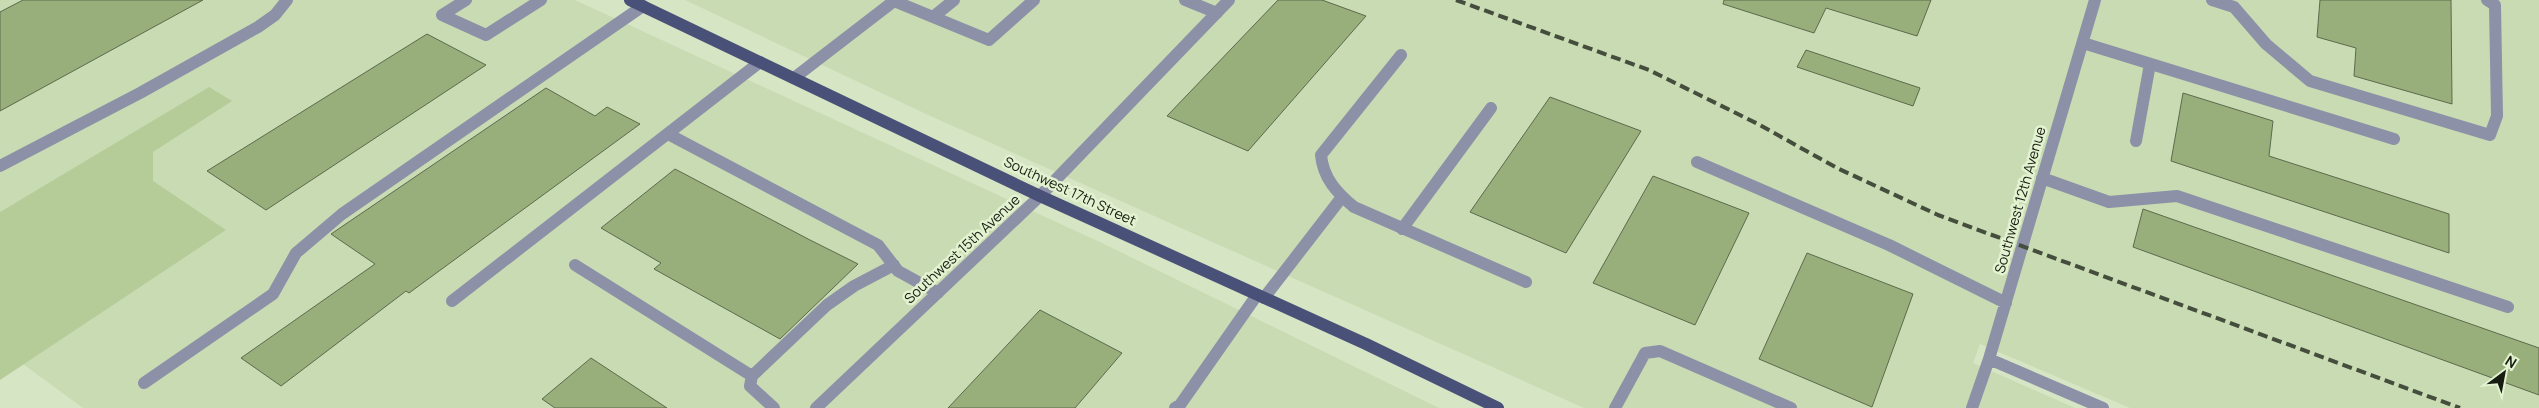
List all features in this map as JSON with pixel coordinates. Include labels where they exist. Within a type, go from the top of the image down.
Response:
[{"type":"main road","name":"Southwest 17th Street","points":[[630,0],[1040,196],[1498,408]]},
{"type":"street","points":[[0,166],[156,85],[264,22],[283,8],[287,0]]},
{"type":"street","points":[[466,0],[442,15],[486,35],[541,0]]},
{"type":"street","points":[[794,78],[894,0],[989,40],[1034,0]]},
{"type":"street","points":[[933,17],[954,0]]},
{"type":"street","points":[[1185,0],[1217,13]]},
{"type":"street","name":"Southwest 15th Avenue","points":[[816,408],[1040,196],[1229,0]]},
{"type":"street","name":"Southwest 12th Avenue","points":[[1972,408],[2006,303],[2095,0]]},
{"type":"street","points":[[2212,0],[2234,7],[2266,44],[2310,81],[2490,135],[2497,116],[2495,5],[2487,0]]},
{"type":"street","points":[[144,384],[273,294],[296,253],[342,214],[643,6]]},
{"type":"street","points":[[2083,43],[2394,139]]},
{"type":"street","points":[[1400,54],[1321,154],[1321,169],[1342,197],[1354,206],[1402,229],[1526,282]]},
{"type":"street","points":[[452,301],[760,62]]},
{"type":"street","points":[[2136,142],[2150,64]]},
{"type":"street","points":[[1402,229],[1491,108]]},
{"type":"street","points":[[668,134],[878,245],[898,271],[938,292]]},
{"type":"street","points":[[1696,162],[1889,245],[2006,303]]},
{"type":"street","points":[[2042,178],[2109,202],[2177,196],[2508,307]]},
{"type":"street","points":[[1175,408],[1180,405],[1261,297],[1342,197]]},
{"type":"street","points":[[575,265],[752,376]]},
{"type":"street","points":[[774,408],[750,386],[752,376],[827,305],[854,286],[894,265]]},
{"type":"street","points":[[1615,408],[1645,353],[1660,351],[1791,408]]},
{"type":"street","points":[[1989,359],[2102,408]]},
{"type":"shaded area","points":[[0,0],[575,0],[1104,244],[1439,408],[83,408],[23,364],[226,230],[153,182],[153,152],[209,87],[0,212]]},
{"type":"shaded area","points":[[685,0],[2539,0],[2539,408],[2130,408],[1980,344],[1973,363],[2075,408],[1584,408],[926,114]]},
{"type":"shaded area","points":[[209,87],[232,101],[153,152],[153,181],[226,230],[0,380],[0,212]]},
{"type":"building","points":[[23,0],[203,0],[0,111],[0,12]]},
{"type":"building","points":[[1278,0],[1322,0],[1366,16],[1248,151],[1167,116]]},
{"type":"building","points":[[1724,0],[1931,0],[1917,36],[1826,8],[1814,33],[1723,4]]},
{"type":"building","points":[[2320,0],[2451,0],[2452,104],[2354,76],[2356,48],[2317,37]]},
{"type":"building","points":[[427,34],[486,65],[266,210],[207,171]]},
{"type":"building","points":[[1806,50],[1920,88],[1913,106],[1797,67]]},
{"type":"building","points":[[546,88],[595,116],[607,107],[640,124],[409,293],[406,291],[281,386],[241,358],[375,264],[331,234]]},
{"type":"building","points":[[2183,93],[2273,121],[2269,156],[2449,214],[2449,253],[2171,161]]},
{"type":"building","points":[[1550,97],[1641,131],[1566,253],[1470,212]]},
{"type":"building","points":[[675,169],[858,264],[780,339],[654,269],[661,263],[601,228]]},
{"type":"building","points":[[1653,176],[1749,213],[1695,325],[1593,283]]},
{"type":"building","points":[[2143,209],[2539,348],[2539,395],[2133,247]]},
{"type":"building","points":[[1807,253],[1913,294],[1872,407],[1759,359]]},
{"type":"building","points":[[1040,310],[1122,353],[1075,408],[948,408]]},
{"type":"building","points":[[591,358],[667,408],[555,408],[542,399]]},
{"type":"railway","points":[[1456,0],[1649,70],[1758,124],[1837,168],[1938,215],[2460,408]]}]
